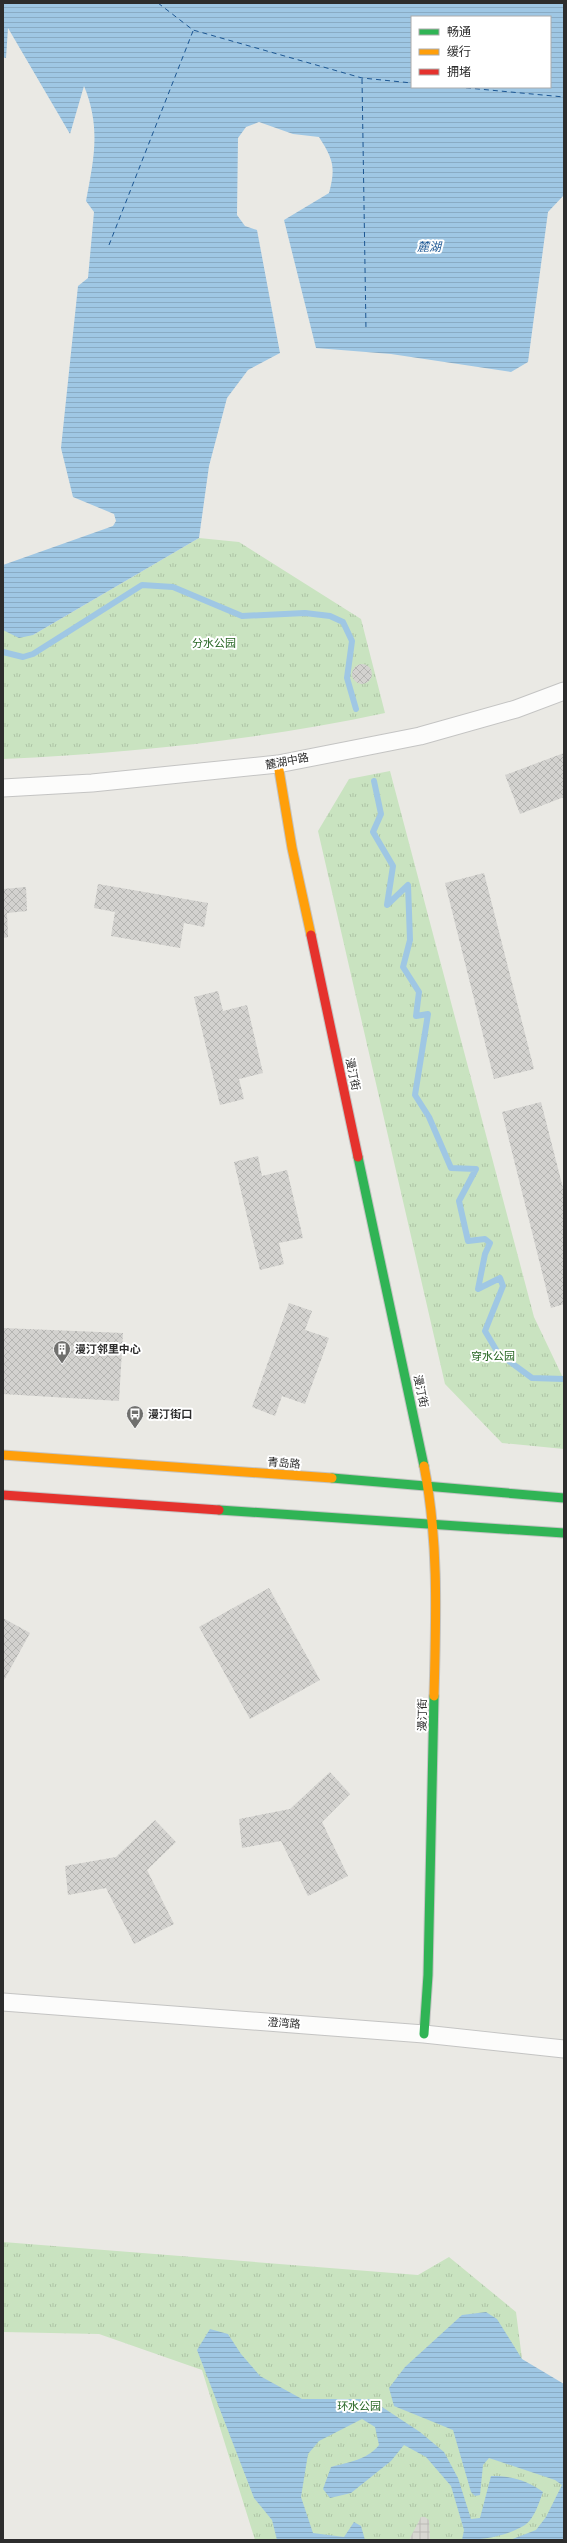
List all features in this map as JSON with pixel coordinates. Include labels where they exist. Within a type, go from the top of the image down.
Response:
[{"type":"street","name":"麓湖中路","points":[[3,788],[92,783],[278,764],[420,736],[516,709],[564,691]]},
{"type":"street","name":"漫汀街","points":[[278,764],[292,848],[428,1486],[433,1524],[436,1615],[428,1975],[424,2034]]},
{"type":"street","name":"青岛路","points":[[3,1455],[428,1486],[564,1498]]},
{"type":"street","points":[[3,1495],[564,1533]]},
{"type":"street","name":"澄湾路","points":[[3,2002],[424,2034],[564,2049]]},
{"type":"green space","name":"分水公园","points":[[199,538],[239,542],[361,619],[385,713],[290,731],[195,744],[99,753],[3,759],[3,619],[33,635]]},
{"type":"green space","name":"穿水公园","points":[[390,771],[534,1317],[564,1380],[564,1449],[502,1443],[445,1384],[318,831],[349,779]]},
{"type":"green space","name":"环水公园","points":[[3,2242],[418,2275],[449,2257],[516,2312],[522,2359],[564,2443],[564,2540],[255,2540],[202,2370],[99,2334],[3,2332]]},
{"type":"shaded area","points":[[421,2517],[425,2517],[429,2520],[430,2540],[409,2540]]},
{"type":"water","name":"麓湖","points":[[3,3],[564,3],[564,195],[548,212],[528,362],[511,372],[391,354],[316,348],[284,220],[329,193],[333,170],[332,164],[319,137],[293,134],[259,122],[246,127],[238,138],[237,215],[245,226],[257,230],[280,353],[248,370],[227,398],[209,466],[199,538],[33,635],[19,638],[3,630],[3,565],[113,526],[116,521],[114,514],[73,497],[61,448],[78,286],[88,278],[94,212],[86,201],[93,157],[93,115],[84,86],[70,134],[8,28],[6,58],[3,57]]},
{"type":"water","points":[[486,2312],[497,2319],[522,2359],[564,2384],[564,2540],[510,2540],[536,2530],[546,2517],[562,2485],[555,2480],[489,2458],[483,2465],[480,2495],[475,2496],[471,2492],[453,2430],[394,2406],[389,2388],[405,2367],[462,2315]]},
{"type":"water","points":[[210,2329],[228,2334],[241,2354],[260,2376],[302,2399],[370,2399],[420,2432],[444,2452],[458,2478],[471,2519],[480,2518],[491,2476],[505,2477],[525,2482],[543,2492],[534,2514],[525,2525],[503,2535],[462,2540],[464,2530],[451,2486],[426,2457],[404,2445],[391,2461],[351,2493],[330,2498],[323,2489],[331,2467],[363,2457],[379,2445],[375,2427],[362,2419],[319,2441],[308,2454],[301,2497],[313,2533],[344,2537],[354,2522],[361,2526],[365,2540],[277,2540],[272,2520],[254,2498],[197,2350]]},
{"type":"building","points":[[362,664],[369,667],[372,674],[369,681],[362,684],[355,681],[352,674],[355,667]]},
{"type":"building","points":[[564,753],[564,797],[520,814],[505,775]]},
{"type":"building","points":[[484,873],[534,1069],[494,1079],[445,883]]},
{"type":"building","points":[[98,884],[208,903],[204,927],[184,923],[180,948],[111,936],[115,912],[94,908]]},
{"type":"building","points":[[26,887],[27,911],[7,913],[8,937],[3,938],[3,889]]},
{"type":"building","points":[[218,991],[223,1011],[247,1005],[263,1073],[239,1079],[244,1099],[220,1105],[194,997]]},
{"type":"building","points":[[541,1102],[564,1192],[564,1304],[551,1308],[502,1112]]},
{"type":"building","points":[[258,1156],[262,1176],[287,1170],[303,1238],[279,1243],[284,1264],[260,1270],[234,1162]]},
{"type":"building","points":[[289,1303],[312,1311],[305,1330],[329,1338],[305,1404],[282,1396],[275,1416],[252,1407]]},
{"type":"building","name":"漫汀邻里中心","points":[[3,1328],[123,1333],[119,1401],[3,1394]]},
{"type":"building","points":[[269,1588],[320,1680],[250,1719],[199,1627]]},
{"type":"building","points":[[3,1618],[30,1633],[3,1682]]},
{"type":"building","points":[[330,1772],[350,1794],[322,1822],[348,1876],[308,1896],[281,1841],[242,1848],[239,1819],[290,1809]]},
{"type":"building","points":[[155,1820],[176,1842],[147,1870],[174,1924],[134,1944],[106,1888],[68,1895],[65,1866],[116,1857]]},
{"type":"waterway","points":[[3,652],[23,657],[33,654],[142,585],[173,587],[242,616],[305,613],[330,616],[343,622],[352,641],[347,678],[356,709]]},
{"type":"waterway","points":[[374,781],[381,814],[373,832],[393,866],[387,905],[408,885],[410,940],[403,967],[419,992],[416,1016],[428,1014],[415,1095],[429,1117],[451,1168],[476,1169],[459,1201],[468,1241],[485,1239],[490,1243],[485,1254],[478,1289],[500,1278],[503,1286],[485,1331],[498,1353],[532,1378],[564,1379]]},
{"type":"ferry route","points":[[158,3],[193,30],[362,78],[411,83]]},
{"type":"ferry route","points":[[109,245],[193,31]]},
{"type":"ferry route","points":[[362,79],[366,330]]},
{"type":"ferry route","points":[[468,88],[564,97]]},
{"type":"traffic: fast","points":[[358,1157],[424,1466]]},
{"type":"traffic: fast","points":[[332,1478],[564,1498]]},
{"type":"traffic: fast","points":[[219,1510],[564,1533]]},
{"type":"traffic: fast","points":[[424,2034],[428,1975],[434,1696]]},
{"type":"traffic: slow","points":[[278,764],[292,848],[311,935]]},
{"type":"traffic: slow","points":[[3,1455],[332,1478]]},
{"type":"traffic: slow","points":[[424,1466],[429,1494],[434,1551],[436,1609],[434,1696]]},
{"type":"traffic: jam","points":[[311,935],[358,1157]]},
{"type":"traffic: jam","points":[[3,1495],[219,1510]]},
{"type":"place","name":"漫汀邻里中心","points":[[62,1364]]},
{"type":"place","name":"漫汀街口","points":[[135,1429]]}]
